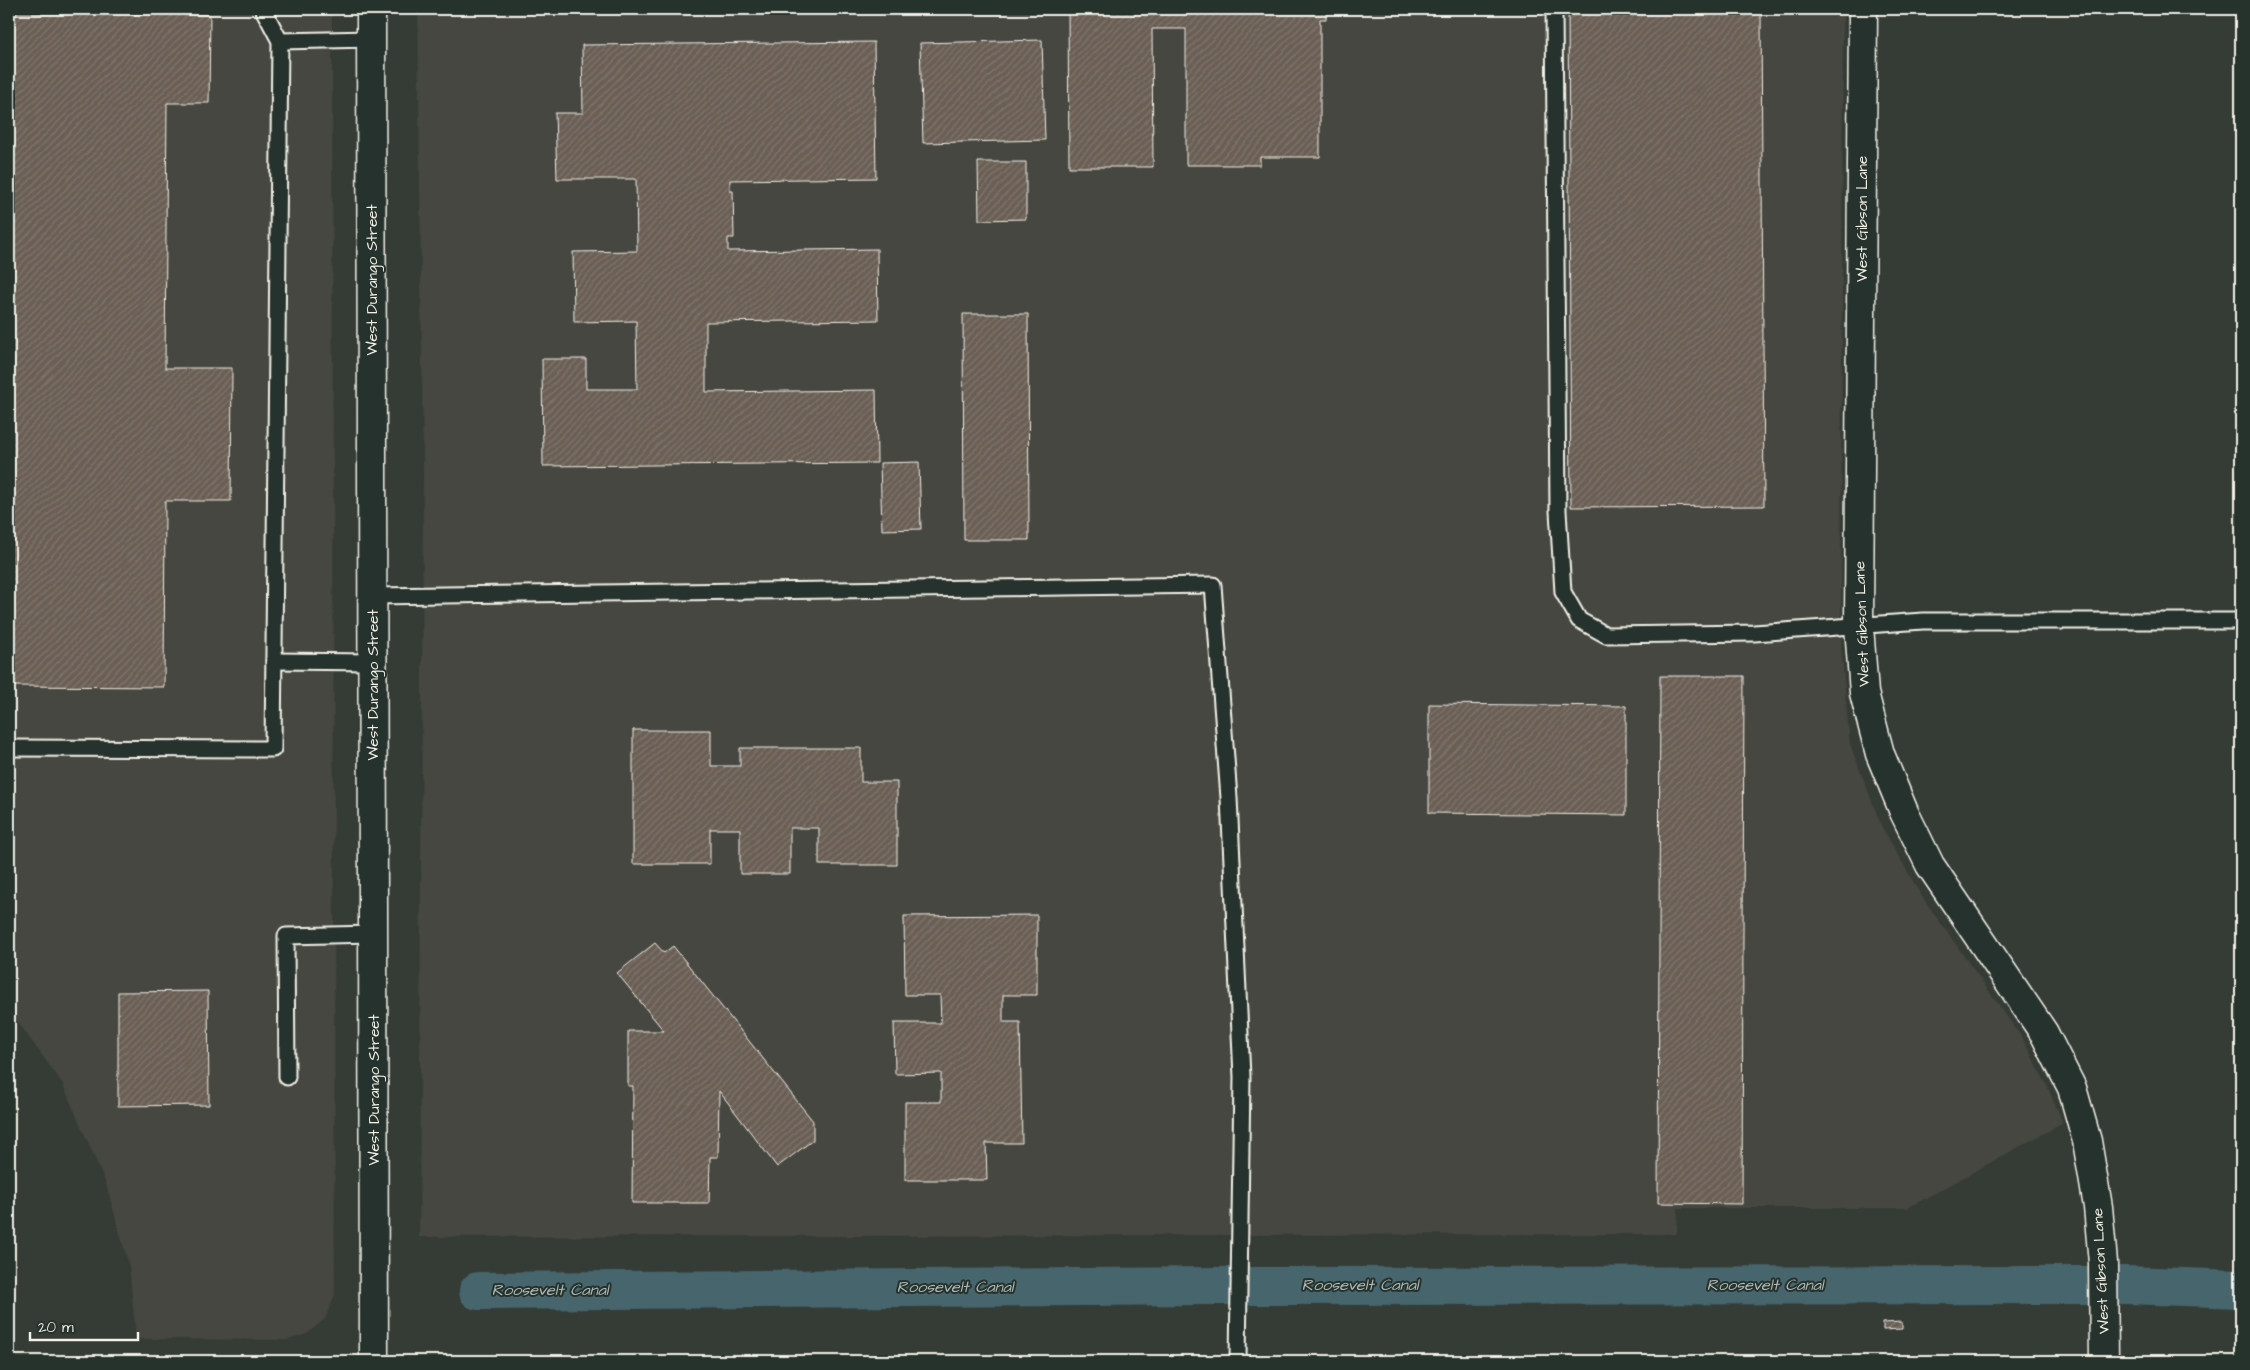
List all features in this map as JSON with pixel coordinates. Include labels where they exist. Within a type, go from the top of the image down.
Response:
[{"type":"street","name":"West Durango Street","points":[[371,9],[374,1361]]},
{"type":"street","name":"West Gibson Lane","points":[[1863,9],[1859,626],[1864,692],[1880,754],[1904,812],[1930,864],[2044,1032],[2072,1088],[2087,1141],[2098,1206],[2103,1263],[2104,1361]]},
{"type":"lane","points":[[9,748],[273,749],[280,41],[263,9]]},
{"type":"lane","points":[[1554,9],[1558,511],[1563,592],[1579,620],[1606,634],[1754,632],[1923,621],[2241,621]]},
{"type":"lane","points":[[280,41],[371,39]]},
{"type":"lane","points":[[372,596],[1213,585],[1229,798],[1242,1076],[1238,1361]]},
{"type":"lane","points":[[274,660],[373,662]]},
{"type":"lane","points":[[287,1077],[286,936],[374,934]]},
{"type":"shaded area","points":[[9,9],[332,9],[335,1295],[325,1319],[307,1334],[288,1340],[136,1339],[129,1266],[106,1184],[62,1083],[9,1010]]},
{"type":"shaded area","points":[[418,9],[1843,9],[1841,646],[1850,744],[1882,827],[1921,895],[2023,1039],[2047,1085],[2063,1123],[1908,1208],[1678,1208],[1677,1234],[419,1237],[423,475]]},
{"type":"building","points":[[1068,9],[1326,9],[1326,19],[1320,19],[1320,157],[1260,157],[1260,165],[1186,165],[1186,29],[1152,29],[1153,167],[1069,167]]},
{"type":"building","points":[[1568,9],[1761,9],[1764,506],[1571,507]]},
{"type":"building","points":[[9,13],[210,15],[209,103],[167,103],[165,368],[232,368],[231,501],[165,501],[164,687],[9,686]]},
{"type":"building","points":[[1042,40],[1045,140],[923,143],[920,43]]},
{"type":"building","points":[[874,42],[876,178],[730,180],[730,191],[733,191],[734,238],[728,238],[728,251],[877,249],[878,320],[706,322],[706,392],[876,390],[877,463],[543,466],[542,359],[586,359],[586,389],[637,389],[636,321],[574,322],[573,252],[637,251],[636,179],[557,179],[555,113],[583,113],[582,45]]},
{"type":"building","points":[[978,162],[1026,162],[1026,219],[979,220]]},
{"type":"building","points":[[963,314],[1028,314],[1029,540],[964,540]]},
{"type":"building","points":[[919,462],[921,529],[882,530],[880,463]]},
{"type":"building","points":[[1660,676],[1744,676],[1742,1204],[1658,1203]]},
{"type":"building","points":[[1429,704],[1626,706],[1626,815],[1429,813]]},
{"type":"building","points":[[633,730],[711,730],[711,766],[740,766],[740,748],[861,748],[861,782],[897,782],[897,865],[819,865],[819,828],[790,828],[790,874],[740,874],[740,829],[710,829],[710,864],[633,864]]},
{"type":"building","points":[[1037,915],[1037,995],[1003,995],[1003,1022],[1020,1022],[1022,1143],[986,1143],[987,1180],[905,1180],[905,1102],[941,1102],[941,1073],[895,1074],[894,1023],[941,1023],[940,995],[905,995],[904,916]]},
{"type":"building","points":[[655,943],[664,953],[673,946],[813,1121],[813,1140],[777,1167],[719,1091],[718,1157],[710,1157],[709,1203],[632,1203],[633,1086],[628,1086],[628,1031],[664,1031],[617,973]]},
{"type":"building","points":[[208,991],[209,1105],[118,1106],[118,992]]},
{"type":"building","points":[[1902,1322],[1902,1329],[1883,1330],[1883,1323]]},
{"type":"waterway","name":"Roosevelt Canal","points":[[478,1291],[1217,1286],[2127,1285],[2241,1289]]}]
